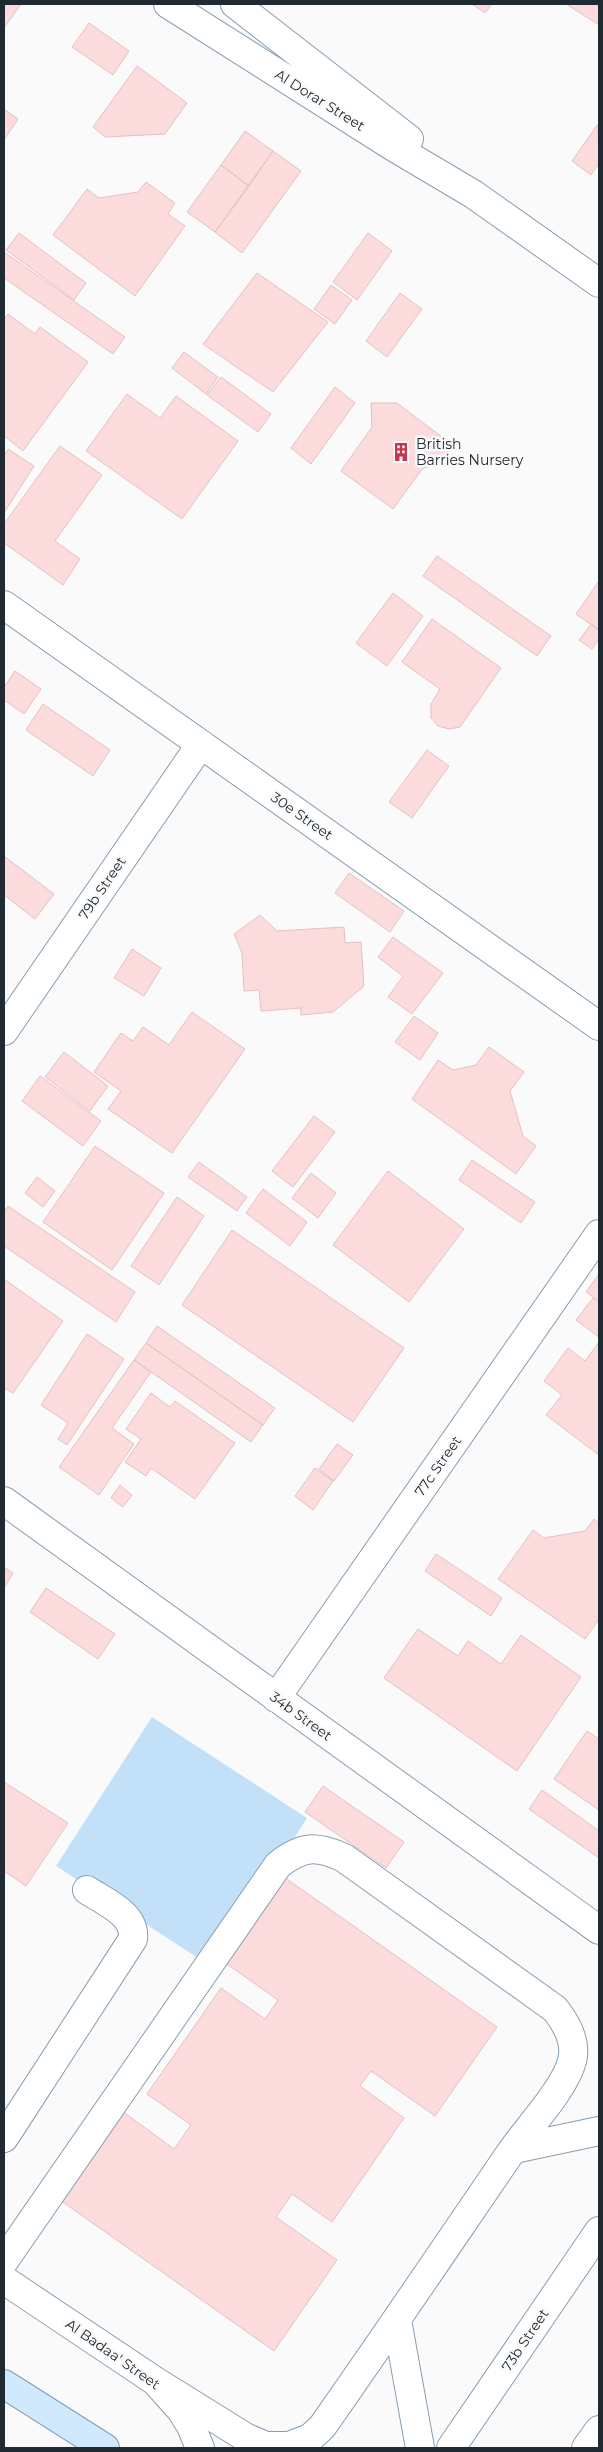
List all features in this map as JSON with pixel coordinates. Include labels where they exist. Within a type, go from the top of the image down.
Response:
[{"type":"main road","points":[[4,2384],[105,2448]]},
{"type":"street","name":"Al Dorar Street","points":[[168,4],[392,146],[473,194],[599,283]]},
{"type":"street","name":"Al Dorar Street","points":[[235,4],[401,132],[473,194]]},
{"type":"street","name":"30e Street","points":[[4,605],[599,1026]]},
{"type":"street","name":"79b Street","points":[[4,1031],[200,744]]},
{"type":"street","name":"77c Street","points":[[276,1698],[599,1234]]},
{"type":"street","name":"34b Street","points":[[4,1501],[599,1930]]},
{"type":"street","points":[[4,2261],[278,1865],[292,1854],[309,1848],[327,1850],[344,1858],[556,2009],[567,2023],[572,2041],[572,2059],[567,2075],[322,2427],[310,2438],[289,2446],[266,2446],[244,2437],[155,2381]]},
{"type":"street","points":[[6,2128],[133,1939],[134,1931],[127,1918],[87,1890]]},
{"type":"street","points":[[514,2149],[599,2131]]},
{"type":"street","name":"73b Street","points":[[451,2448],[599,2231]]},
{"type":"street","name":"Al Badaa' Street","points":[[4,2280],[155,2381],[181,2410],[191,2426],[200,2448]]},
{"type":"street","points":[[397,2320],[420,2448]]},
{"type":"street","points":[[586,2448],[599,2430]]},
{"type":"shaded area","points":[[152,1717],[307,1818],[212,1967],[56,1866]]},
{"type":"building","points":[[4,4],[21,4],[4,28]]},
{"type":"building","points":[[472,4],[492,4],[485,13]]},
{"type":"building","points":[[566,4],[599,4],[599,25]]},
{"type":"building","points":[[89,23],[129,51],[113,75],[72,47]]},
{"type":"building","points":[[137,66],[187,103],[165,134],[105,137],[93,127]]},
{"type":"building","points":[[4,109],[18,119],[4,140]]},
{"type":"building","points":[[598,124],[599,163],[591,175],[572,161]]},
{"type":"building","points":[[245,131],[273,151],[249,186],[221,165]]},
{"type":"building","points":[[273,151],[301,171],[242,253],[215,232]]},
{"type":"building","points":[[221,165],[249,186],[215,232],[187,212]]},
{"type":"building","points":[[146,182],[175,203],[168,214],[185,226],[135,296],[53,235],[87,189],[99,198],[138,192]]},
{"type":"building","points":[[19,233],[86,283],[74,300],[6,250]]},
{"type":"building","points":[[368,233],[392,251],[357,300],[333,282]]},
{"type":"building","points":[[4,252],[125,337],[113,354],[4,278]]},
{"type":"building","points":[[257,273],[328,322],[273,392],[203,344]]},
{"type":"building","points":[[331,285],[352,300],[335,324],[314,309]]},
{"type":"building","points":[[400,293],[422,309],[387,357],[366,341]]},
{"type":"building","points":[[8,314],[35,334],[40,327],[88,362],[23,451],[4,436],[4,320]]},
{"type":"building","points":[[184,352],[218,377],[206,394],[172,368]]},
{"type":"building","points":[[221,377],[271,414],[258,432],[207,395]]},
{"type":"building","points":[[335,387],[355,403],[311,464],[291,448]]},
{"type":"building","points":[[127,394],[160,418],[176,396],[238,441],[182,519],[86,451]]},
{"type":"building","name":"British Barries Nursery","points":[[371,403],[397,403],[446,440],[447,463],[423,468],[393,509],[341,471],[372,427]]},
{"type":"building","points":[[60,446],[102,475],[55,541],[80,559],[63,585],[4,543],[4,524]]},
{"type":"building","points":[[8,449],[34,466],[4,513],[4,456]]},
{"type":"building","points":[[437,556],[551,636],[537,656],[423,576]]},
{"type":"building","points":[[599,581],[599,630],[576,614]]},
{"type":"building","points":[[393,593],[423,616],[387,666],[356,643]]},
{"type":"building","points":[[432,619],[501,668],[460,727],[449,729],[438,726],[431,718],[431,704],[440,689],[402,662]]},
{"type":"building","points":[[591,624],[599,630],[599,639],[592,649],[579,640]]},
{"type":"building","points":[[15,671],[41,689],[24,714],[4,700],[4,687]]},
{"type":"building","points":[[43,704],[110,750],[93,776],[26,730]]},
{"type":"building","points":[[427,750],[449,766],[412,818],[389,802]]},
{"type":"building","points":[[4,856],[54,894],[35,919],[4,895]]},
{"type":"building","points":[[349,873],[404,911],[390,932],[335,893]]},
{"type":"building","points":[[260,915],[277,931],[344,927],[345,943],[361,942],[364,986],[333,1012],[301,1015],[301,1008],[261,1011],[259,990],[244,991],[242,953],[234,934]]},
{"type":"building","points":[[393,937],[443,973],[412,1014],[388,997],[403,976],[378,957]]},
{"type":"building","points":[[132,949],[161,968],[144,996],[114,978]]},
{"type":"building","points":[[192,1012],[245,1049],[172,1153],[108,1109],[121,1091],[94,1072],[121,1033],[133,1041],[143,1027],[169,1045]]},
{"type":"building","points":[[414,1016],[438,1033],[420,1060],[395,1042]]},
{"type":"building","points":[[489,1047],[524,1072],[510,1091],[523,1136],[536,1146],[516,1174],[412,1099],[438,1060],[453,1070],[476,1065]]},
{"type":"building","points":[[64,1052],[108,1086],[90,1111],[45,1077]]},
{"type":"building","points":[[40,1076],[101,1121],[83,1146],[22,1101]]},
{"type":"building","points":[[314,1116],[335,1132],[293,1187],[272,1171]]},
{"type":"building","points":[[95,1146],[164,1193],[112,1270],[43,1222]]},
{"type":"building","points":[[472,1160],[535,1202],[521,1223],[459,1180]]},
{"type":"building","points":[[199,1162],[247,1197],[237,1211],[188,1177]]},
{"type":"building","points":[[388,1171],[464,1229],[409,1302],[333,1245]]},
{"type":"building","points":[[311,1173],[336,1193],[318,1218],[292,1198]]},
{"type":"building","points":[[37,1177],[55,1191],[43,1207],[25,1193]]},
{"type":"building","points":[[263,1189],[307,1222],[290,1246],[246,1213]]},
{"type":"building","points":[[177,1197],[204,1216],[159,1285],[131,1266]]},
{"type":"building","points":[[8,1206],[135,1292],[116,1322],[4,1246],[4,1213]]},
{"type":"building","points":[[232,1230],[404,1348],[353,1422],[182,1305]]},
{"type":"building","points":[[599,1274],[599,1301],[586,1292]]},
{"type":"building","points":[[4,1279],[63,1321],[13,1393],[4,1388]]},
{"type":"building","points":[[593,1298],[599,1303],[599,1337],[576,1320]]},
{"type":"building","points":[[157,1326],[275,1408],[263,1425],[146,1343]]},
{"type":"building","points":[[87,1334],[124,1359],[67,1445],[58,1439],[68,1423],[41,1405]]},
{"type":"building","points":[[599,1342],[599,1455],[546,1415],[562,1395],[544,1381],[568,1348],[585,1361]]},
{"type":"building","points":[[146,1343],[263,1425],[251,1442],[134,1360]]},
{"type":"building","points":[[134,1360],[151,1372],[112,1428],[134,1444],[99,1495],[59,1467]]},
{"type":"building","points":[[151,1393],[170,1407],[175,1401],[235,1443],[195,1499],[151,1468],[146,1476],[125,1462],[141,1439],[126,1429]]},
{"type":"building","points":[[337,1444],[353,1455],[334,1481],[319,1469]]},
{"type":"building","points":[[315,1468],[333,1481],[313,1510],[295,1496]]},
{"type":"building","points":[[120,1485],[132,1495],[123,1507],[111,1498]]},
{"type":"building","points":[[594,1519],[599,1523],[599,1619],[585,1639],[498,1579],[533,1530],[544,1538],[585,1531]]},
{"type":"building","points":[[436,1554],[502,1598],[491,1616],[425,1571]]},
{"type":"building","points":[[4,1567],[13,1573],[4,1588]]},
{"type":"building","points":[[46,1588],[115,1634],[98,1659],[30,1612]]},
{"type":"building","points":[[418,1629],[458,1656],[468,1641],[501,1664],[521,1635],[581,1677],[517,1771],[384,1678]]},
{"type":"building","points":[[587,1731],[599,1739],[599,1810],[554,1779]]},
{"type":"building","points":[[4,1782],[68,1823],[26,1886],[4,1871]]},
{"type":"building","points":[[323,1786],[404,1842],[386,1868],[305,1812]]},
{"type":"building","points":[[542,1790],[599,1831],[599,1858],[529,1809]]},
{"type":"building","points":[[284,1877],[497,2027],[435,2116],[371,2071],[360,2086],[404,2118],[332,2222],[292,2194],[276,2217],[337,2260],[274,2351],[60,2200],[122,2111],[174,2149],[191,2125],[147,2094],[221,1988],[265,2019],[278,2000],[224,1962]]},
{"type":"place","name":"British Barries Nursery","points":[[401,452]]}]
